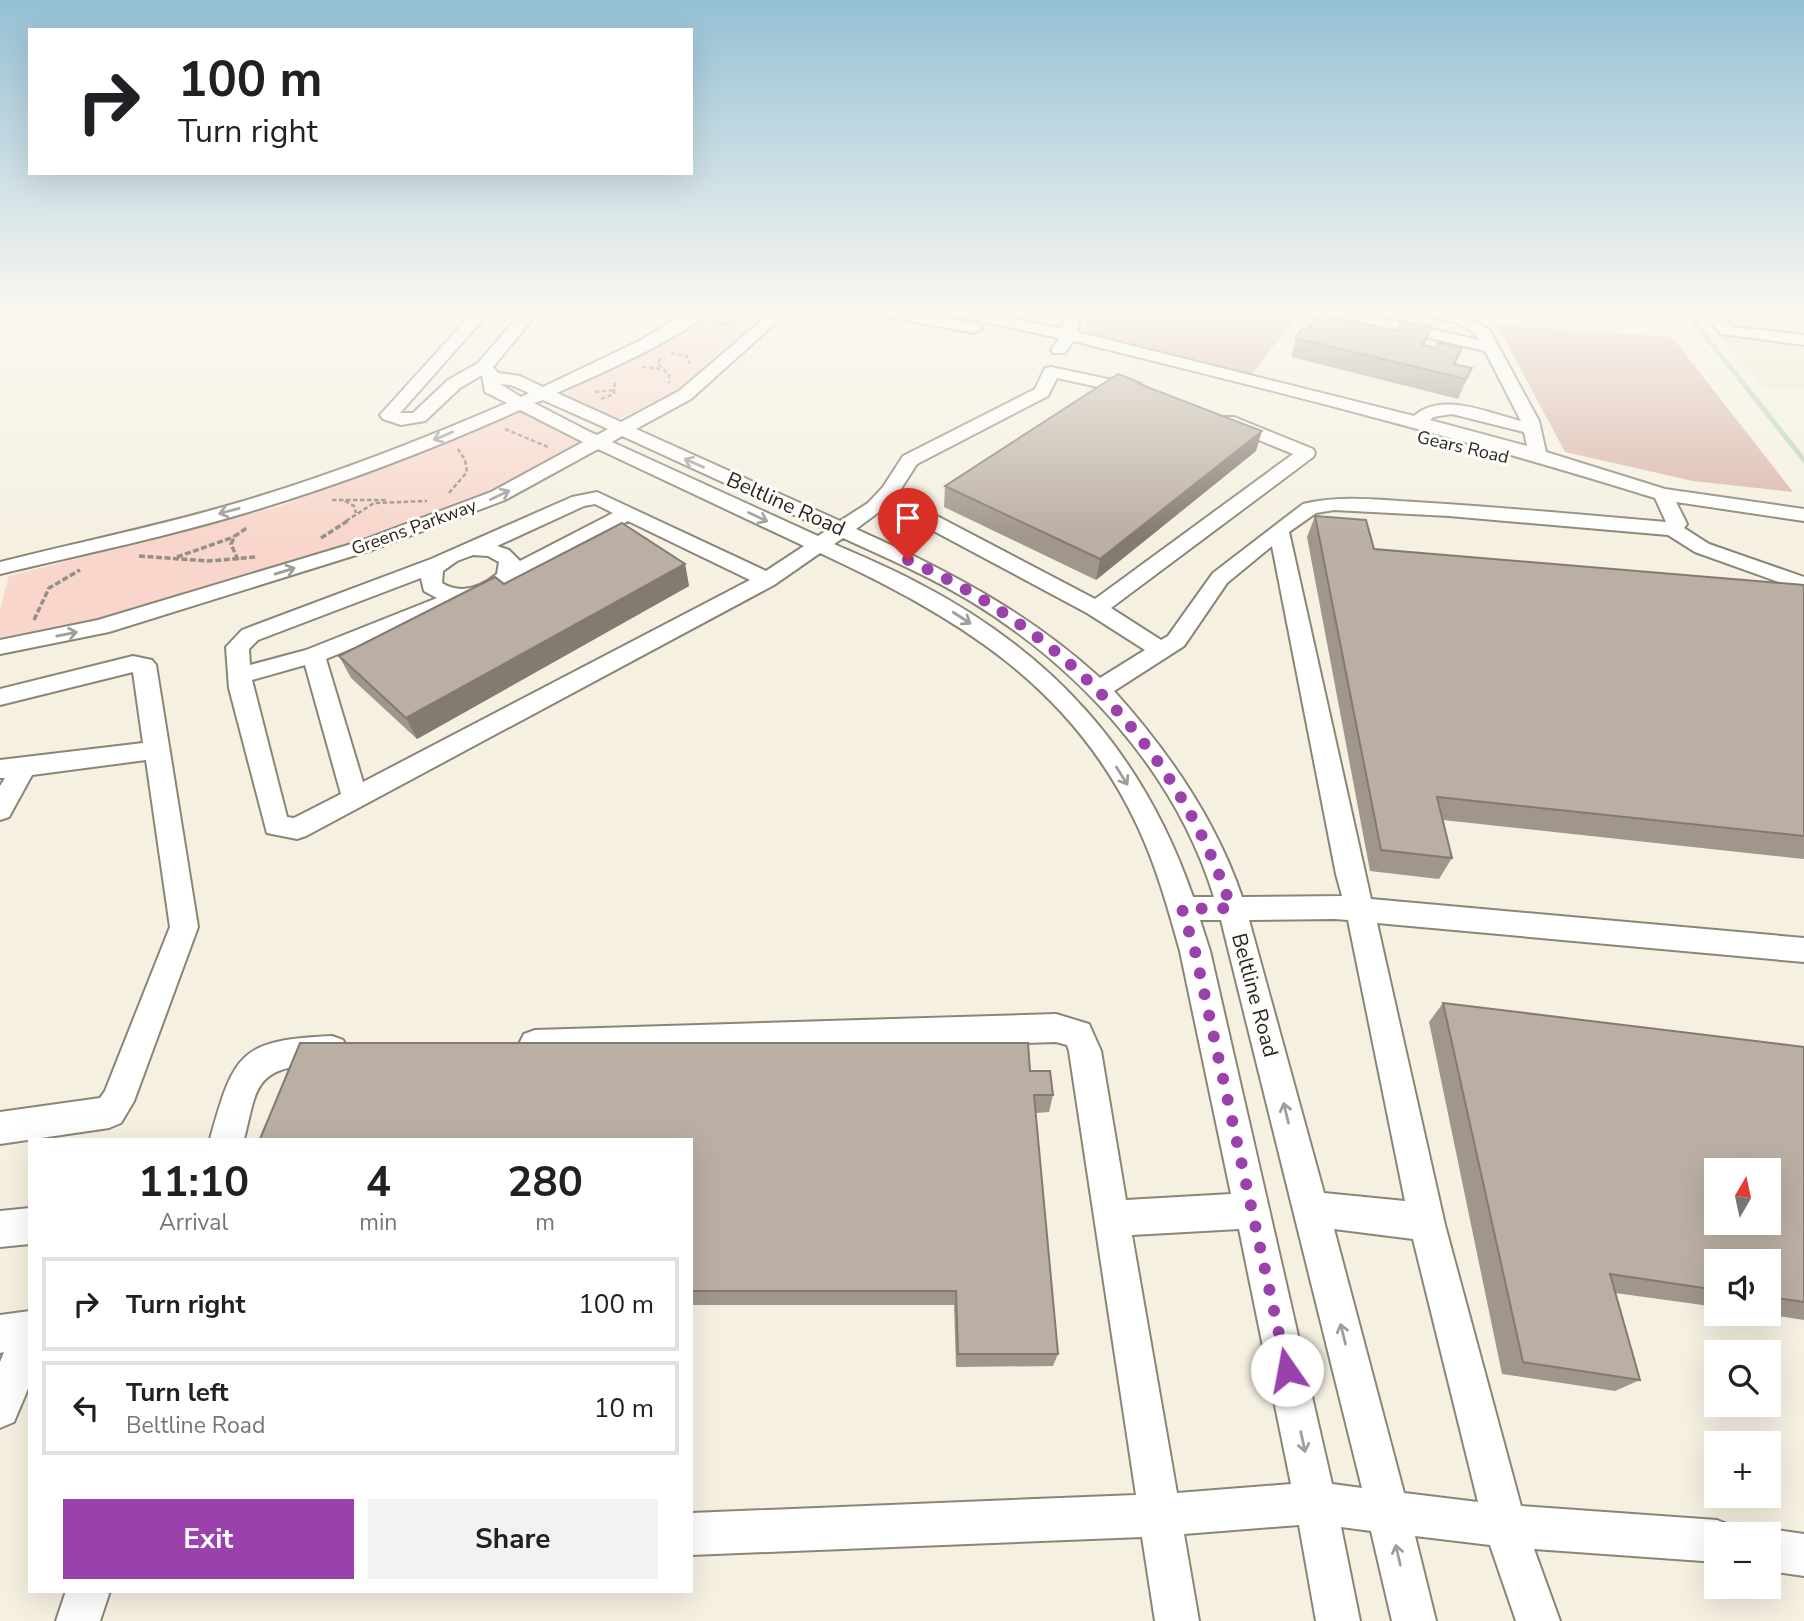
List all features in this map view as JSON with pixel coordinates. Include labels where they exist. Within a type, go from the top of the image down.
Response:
[{"type":"street","points":[[415,386],[389,415],[400,420],[417,419],[434,407],[453,386]]},
{"type":"street","points":[[491,386],[491,388],[531,399]]},
{"type":"street","points":[[519,386],[531,399]]},
{"type":"street","points":[[0,568],[275,498],[415,447],[559,386]]},
{"type":"street","name":"Greens Parkway","points":[[0,647],[101,627],[365,547],[498,496],[685,394],[694,386]]},
{"type":"street","points":[[767,580],[597,498],[579,500],[455,556],[250,635],[237,647],[240,676],[276,826],[297,829],[767,580],[831,538],[885,497],[910,460],[1042,392],[1045,386]]},
{"type":"street","points":[[1115,386],[1159,395]]},
{"type":"street","name":"Gears Road","points":[[1244,386],[1315,403],[1417,422],[1663,494],[1804,515]]},
{"type":"street","points":[[1511,386],[1532,429],[1538,456]]},
{"type":"street","name":"Beltline Road","points":[[531,399],[831,538],[930,570],[980,596],[1027,627],[1099,690],[1156,757],[1187,806],[1220,876],[1244,950],[1413,1621]]},
{"type":"street","name":"Gears Road","points":[[1315,403],[1470,450],[1599,476]]},
{"type":"street","points":[[1417,422],[1428,412],[1452,410],[1532,429]]},
{"type":"street","points":[[1095,608],[1112,599],[1307,453],[1204,411]]},
{"type":"street","points":[[1663,494],[1677,524],[1673,529]]},
{"type":"street","points":[[885,497],[1095,608],[1161,650]]},
{"type":"street","points":[[1099,690],[1176,641],[1220,578],[1279,531],[1310,508],[1334,504],[1449,510],[1673,529],[1702,548],[1804,584]]},
{"type":"street","points":[[240,676],[314,654],[462,596],[489,590],[507,576],[628,513]]},
{"type":"street","points":[[427,523],[455,556]]},
{"type":"street","points":[[1279,531],[1427,1225],[1505,1526],[1538,1621]]},
{"type":"street","name":"Beltline Road","points":[[831,538],[956,613],[1001,643],[1040,677],[1077,716],[1117,767],[1144,813],[1174,881],[1195,951],[1315,1503],[1338,1621]]},
{"type":"street","points":[[462,596],[439,592],[432,586],[431,571],[455,556],[496,551],[510,561],[507,576]]},
{"type":"street","points":[[314,654],[355,798]]},
{"type":"street","points":[[0,697],[133,664],[144,665],[184,927],[118,1101],[105,1114],[0,1128]]},
{"type":"street","points":[[0,810],[12,767],[131,755],[157,748]]},
{"type":"street","points":[[1182,909],[1335,907],[1804,950]]},
{"type":"street","points":[[504,1045],[1056,1028],[1078,1034],[1085,1051],[1177,1621]]},
{"type":"street","points":[[227,1138],[246,1075],[263,1058],[284,1052],[366,1049]]},
{"type":"street","points":[[1311,1209],[1402,1218],[1427,1225]]},
{"type":"street","points":[[1112,1218],[1252,1211]]},
{"type":"street","points":[[0,1229],[28,1226]]},
{"type":"street","points":[[0,1334],[28,1330]]},
{"type":"street","points":[[0,1408],[28,1343]]},
{"type":"street","points":[[693,1534],[1160,1515],[1315,1503],[1505,1526],[1704,1540]]},
{"type":"street","points":[[1781,1551],[1804,1555]]},
{"type":"street","points":[[78,1621],[87,1593]]},
{"type":"path","points":[[614,386],[615,390],[613,396],[606,398],[592,395],[603,390],[615,390]]},
{"type":"path","points":[[497,428],[550,447]]},
{"type":"path","points":[[444,496],[462,481],[467,472],[459,445]]},
{"type":"path","points":[[327,501],[376,498],[387,501]]},
{"type":"path","points":[[341,499],[354,506],[356,513]]},
{"type":"path","points":[[313,542],[374,503],[429,500]]},
{"type":"path","points":[[174,558],[235,536],[255,523]]},
{"type":"path","points":[[235,536],[231,544],[238,560]]},
{"type":"path","points":[[129,557],[238,560],[263,556]]},
{"type":"path","points":[[31,625],[49,588],[89,566]]},
{"type":"shaded area","points":[[580,386],[683,386],[676,392],[617,420],[561,395]]},
{"type":"shaded area","points":[[1529,386],[1710,386],[1793,492],[1693,481],[1565,452]]},
{"type":"shaded area","points":[[1804,386],[1804,389],[1763,387]]},
{"type":"shaded area","points":[[520,411],[579,442],[489,491],[357,540],[105,617],[0,638],[0,609],[9,576],[281,506]]},
{"type":"building","points":[[1100,386],[1143,386],[1262,431],[1100,559],[945,486]]},
{"type":"building","points":[[1315,516],[1366,520],[1374,549],[1804,585],[1804,836],[1437,797],[1452,858],[1381,850]]},
{"type":"building","points":[[622,523],[685,564],[406,718],[339,656],[495,577],[504,584]]},
{"type":"building","points":[[1443,1003],[1804,1047],[1804,1302],[1781,1299],[1781,1249],[1704,1249],[1704,1288],[1610,1274],[1640,1380],[1523,1362]]},
{"type":"building","points":[[300,1043],[1028,1043],[1030,1071],[1050,1071],[1053,1095],[1034,1095],[1058,1354],[958,1354],[956,1291],[693,1291],[693,1138],[260,1138]]},
{"type":"waterway","points":[[1745,386],[1804,460]]},
{"type":"route","points":[[908,560],[980,596],[1027,627],[1070,662],[1113,704],[1156,757],[1187,806],[1220,876],[1231,908],[1182,909],[1195,951],[1287,1370]]}]
